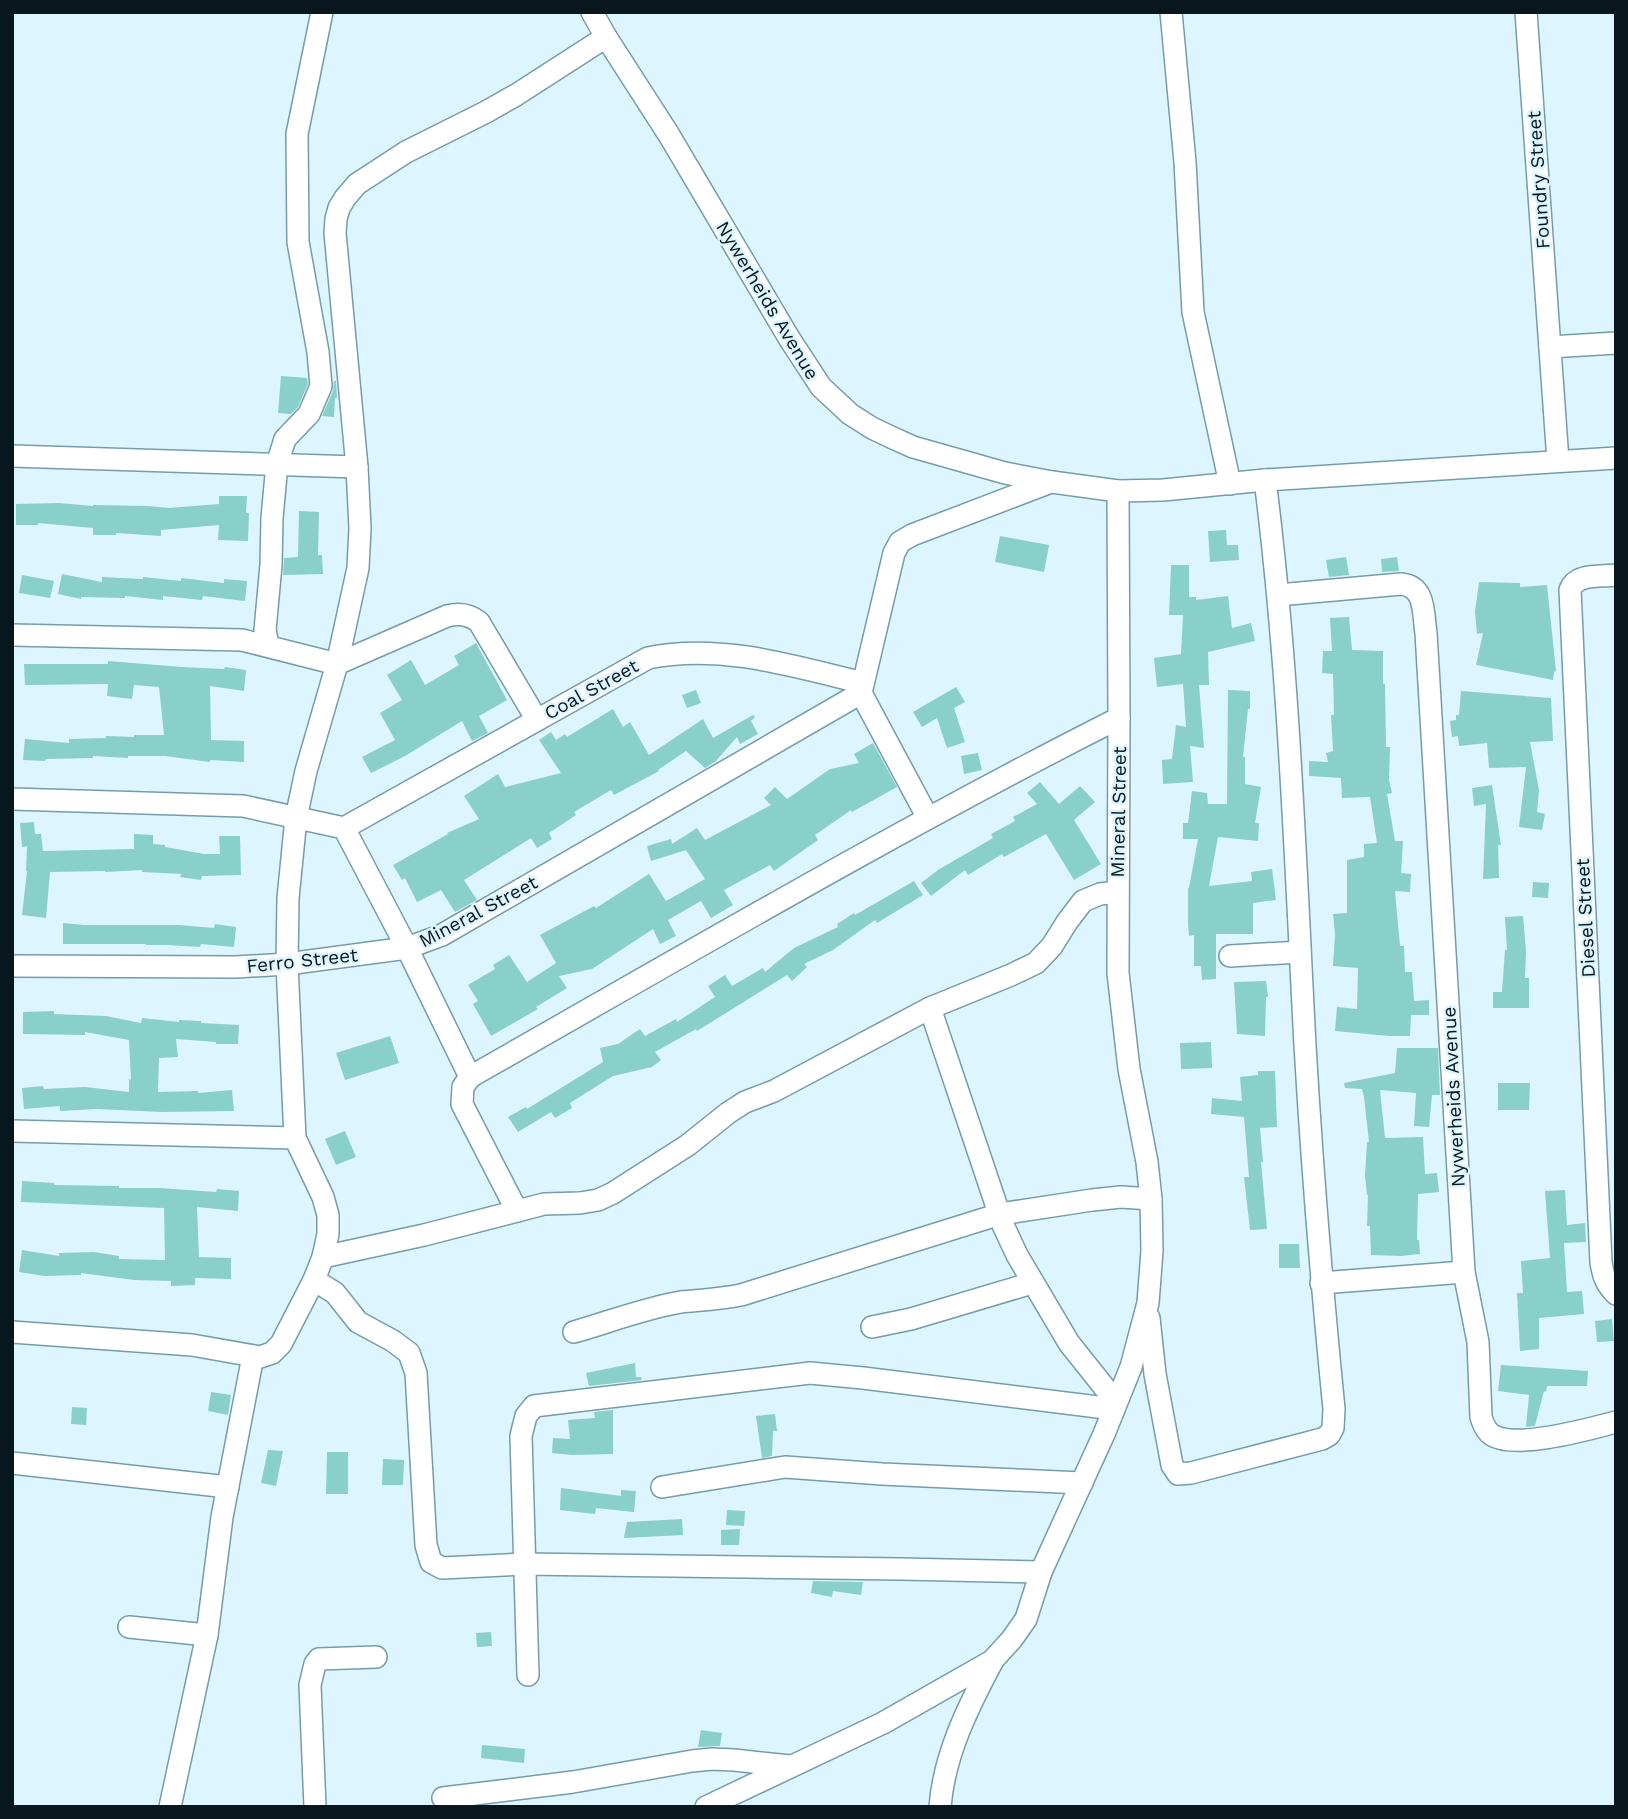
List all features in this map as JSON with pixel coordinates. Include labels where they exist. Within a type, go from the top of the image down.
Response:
[{"type":"street","points":[[268,645],[265,629],[277,464],[285,439],[309,414],[321,386],[318,352],[298,242],[297,134],[323,12]]},
{"type":"street","name":"Nywerheids Avenue","points":[[592,12],[806,364],[821,387],[850,414],[872,428],[914,447],[1004,472],[1118,491]]},
{"type":"street","points":[[1171,12],[1185,162],[1193,312],[1230,484]]},
{"type":"street","name":"Foundry Street","points":[[1526,12],[1558,461]]},
{"type":"street","points":[[12,1332],[192,1345],[265,1356],[281,1344],[314,1280],[328,1234],[328,1215],[323,1197],[295,1138],[287,964],[288,898],[296,818],[306,771],[335,671],[358,568],[360,528],[357,467],[335,233],[336,219],[345,198],[357,184],[388,162],[486,112],[606,37]]},
{"type":"street","points":[[1550,347],[1616,343]]},
{"type":"street","points":[[12,456],[357,467]]},
{"type":"street","points":[[1118,491],[1616,458]]},
{"type":"street","points":[[1117,892],[1121,1006],[1151,1199],[1152,1251],[1148,1303],[1155,1374],[1172,1465],[1178,1474],[1191,1473],[1306,1445],[1329,1435],[1335,1420],[1321,1283],[1300,952],[1292,765],[1279,595],[1265,480]]},
{"type":"street","points":[[928,818],[862,688],[894,553],[900,542],[912,535],[1052,482]]},
{"type":"street","name":"Mineral Street","points":[[323,1257],[424,1235],[544,1204],[598,1200],[688,1145],[745,1102],[774,1091],[930,1008],[1037,962],[1052,946],[1083,901],[1100,894],[1117,892],[1118,491]]},
{"type":"street","name":"Diesel Street","points":[[1616,575],[1580,578],[1573,582],[1570,590],[1601,1262],[1603,1277],[1616,1294]]},
{"type":"street","name":"Nywerheids Avenue","points":[[1279,595],[1401,584],[1412,586],[1419,594],[1426,633],[1464,1272]]},
{"type":"street","points":[[12,635],[242,640],[268,645],[335,671],[447,616],[466,615],[479,622],[537,720]]},
{"type":"street","name":"Coal Street","points":[[344,828],[648,658],[670,654],[715,654],[754,659],[862,688]]},
{"type":"street","name":"Mineral Street","points":[[862,688],[442,935],[407,948],[470,1077],[928,818],[1119,718]]},
{"type":"street","points":[[12,799],[221,804],[243,806],[344,828],[407,948]]},
{"type":"street","name":"Ferro Street","points":[[12,966],[216,968],[287,964],[407,948]]},
{"type":"street","points":[[1230,956],[1300,952]]},
{"type":"street","points":[[930,1008],[1000,1214],[1017,1255],[1069,1343],[1115,1405]]},
{"type":"street","points":[[470,1077],[461,1093],[462,1104],[517,1211]]},
{"type":"street","points":[[12,1131],[295,1138]]},
{"type":"street","points":[[574,1332],[656,1307],[741,1295],[1000,1214],[1121,1197],[1151,1199]]},
{"type":"street","points":[[1321,1283],[1464,1272],[1478,1342],[1481,1417],[1487,1431],[1500,1438],[1525,1440],[1616,1422]]},
{"type":"street","points":[[314,1280],[335,1293],[358,1322],[409,1353],[416,1373],[426,1545],[431,1562],[442,1568],[524,1564],[1041,1572]]},
{"type":"street","points":[[872,1327],[911,1319],[1032,1283]]},
{"type":"street","points":[[940,1807],[946,1767],[954,1742],[992,1661],[1026,1619],[1041,1572],[1131,1367],[1148,1303]]},
{"type":"street","points":[[170,1807],[207,1635],[222,1517],[253,1356]]},
{"type":"street","points":[[528,1675],[522,1436],[526,1416],[534,1406],[810,1373],[1115,1405]]},
{"type":"street","points":[[12,1463],[228,1487]]},
{"type":"street","points":[[662,1487],[785,1467],[1082,1483]]},
{"type":"street","points":[[128,1627],[207,1635]]},
{"type":"street","points":[[315,1807],[310,1685],[315,1664],[319,1659],[376,1657]]},
{"type":"street","points":[[706,1807],[883,1723],[992,1661]]},
{"type":"street","points":[[443,1798],[573,1782],[712,1759],[790,1766]]},
{"type":"building","points":[[281,376],[307,378],[308,384],[298,407],[291,414],[278,413]]},
{"type":"building","points":[[334,381],[337,398],[334,417],[322,416],[333,391]]},
{"type":"building","points":[[219,496],[247,496],[248,541],[218,540],[219,525],[161,530],[161,536],[116,533],[93,535],[93,528],[38,523],[16,525],[16,504],[59,503],[169,508],[219,504]]},
{"type":"building","points":[[299,511],[319,512],[318,555],[322,555],[323,574],[283,575],[284,558],[298,557]]},
{"type":"building","points":[[1226,530],[1227,545],[1238,545],[1239,560],[1210,562],[1208,531]]},
{"type":"building","points":[[1000,536],[1049,545],[1044,572],[995,562]]},
{"type":"building","points":[[1346,557],[1349,575],[1329,577],[1326,560]]},
{"type":"building","points":[[1397,557],[1399,571],[1382,572],[1381,559]]},
{"type":"building","points":[[1171,565],[1189,565],[1189,597],[1196,597],[1196,600],[1228,596],[1232,628],[1251,623],[1255,641],[1208,652],[1209,685],[1199,685],[1204,748],[1190,746],[1193,782],[1163,784],[1162,760],[1172,759],[1176,725],[1186,727],[1183,684],[1157,687],[1154,658],[1181,654],[1183,615],[1169,615]]},
{"type":"building","points":[[62,574],[102,582],[102,577],[181,581],[181,578],[224,583],[224,579],[247,581],[245,601],[203,596],[202,600],[163,596],[163,600],[125,596],[81,599],[58,594]]},
{"type":"building","points":[[22,575],[54,581],[50,598],[19,593]]},
{"type":"building","points":[[1479,582],[1520,583],[1520,587],[1547,585],[1556,671],[1553,680],[1476,665],[1483,633],[1477,634],[1475,612]]},
{"type":"building","points":[[1349,617],[1352,650],[1383,651],[1386,747],[1390,747],[1389,780],[1392,793],[1387,794],[1395,841],[1403,841],[1401,873],[1411,874],[1410,892],[1395,891],[1400,946],[1404,946],[1405,972],[1412,972],[1414,1001],[1429,1000],[1429,1015],[1411,1015],[1410,1036],[1335,1031],[1337,1007],[1357,1009],[1358,968],[1333,966],[1333,914],[1347,913],[1347,860],[1364,857],[1364,844],[1377,843],[1370,797],[1342,798],[1341,778],[1309,776],[1309,761],[1328,762],[1326,753],[1333,751],[1333,674],[1322,673],[1323,651],[1332,651],[1330,618]]},
{"type":"building","points":[[476,643],[507,700],[479,716],[488,733],[472,741],[462,721],[405,756],[371,773],[362,757],[395,740],[380,713],[402,700],[387,675],[411,660],[425,685],[459,665],[454,656]]},
{"type":"building","points":[[108,661],[246,670],[244,691],[210,686],[211,740],[244,741],[244,762],[210,762],[165,756],[23,760],[25,739],[69,743],[69,739],[164,735],[159,687],[134,685],[132,699],[107,696],[108,684],[25,685],[24,664],[108,664]]},
{"type":"building","points":[[956,687],[965,702],[954,708],[965,742],[947,748],[937,718],[922,727],[913,712]]},
{"type":"building","points":[[696,690],[701,703],[687,708],[682,695]]},
{"type":"building","points":[[1228,690],[1250,691],[1243,757],[1245,784],[1261,787],[1255,823],[1259,823],[1258,841],[1218,837],[1209,886],[1252,881],[1251,872],[1272,869],[1276,900],[1253,903],[1253,934],[1216,934],[1216,979],[1202,980],[1201,966],[1194,966],[1194,935],[1189,936],[1188,924],[1188,888],[1198,839],[1183,839],[1183,823],[1188,823],[1192,791],[1207,793],[1208,804],[1227,804]]},
{"type":"building","points":[[1461,691],[1551,698],[1553,741],[1530,742],[1539,790],[1537,812],[1545,814],[1542,830],[1519,827],[1526,767],[1489,768],[1487,743],[1459,746],[1458,736],[1452,737],[1450,721],[1456,720],[1456,715],[1459,715]]},
{"type":"building","points":[[613,709],[623,727],[630,722],[649,755],[703,719],[713,738],[753,715],[755,717],[751,721],[758,734],[740,744],[737,737],[715,762],[705,768],[686,751],[659,771],[614,795],[611,790],[574,812],[576,815],[549,833],[552,839],[537,848],[531,838],[464,880],[477,900],[455,912],[441,890],[417,902],[405,878],[402,880],[393,865],[447,833],[479,819],[464,796],[498,774],[505,787],[561,773],[539,740],[551,732],[556,740],[565,734],[567,737]]},
{"type":"building","points":[[873,743],[897,787],[852,812],[851,810],[815,835],[818,840],[774,871],[770,865],[724,890],[733,905],[711,918],[701,901],[668,920],[676,936],[660,944],[653,929],[592,969],[559,976],[567,988],[536,1007],[538,1009],[491,1036],[473,1004],[478,1001],[468,985],[495,969],[493,965],[509,955],[527,982],[556,963],[540,935],[594,906],[596,908],[649,874],[666,901],[705,879],[686,850],[651,861],[647,846],[671,839],[672,844],[697,828],[705,840],[771,805],[764,798],[775,787],[787,799],[830,769],[859,763],[854,754]]},
{"type":"building","points":[[978,753],[982,770],[964,774],[961,756]]},
{"type":"building","points":[[1040,782],[1059,804],[1080,786],[1095,802],[1074,820],[1101,864],[1074,880],[1046,834],[1004,857],[1002,854],[968,875],[965,870],[931,896],[921,883],[993,838],[991,834],[1015,821],[1013,817],[1037,804],[1027,793]]},
{"type":"building","points":[[1492,785],[1501,845],[1498,845],[1499,878],[1483,879],[1486,804],[1474,806],[1472,788]]},
{"type":"building","points":[[34,822],[35,834],[41,834],[43,851],[134,849],[134,834],[153,835],[153,844],[165,847],[220,854],[219,836],[240,836],[241,875],[202,876],[201,880],[180,877],[181,874],[142,870],[50,872],[46,918],[22,915],[27,846],[22,847],[20,823]]},
{"type":"building","points":[[914,881],[923,895],[877,923],[875,920],[833,950],[804,964],[807,967],[792,981],[787,975],[697,1031],[696,1029],[655,1052],[661,1060],[652,1067],[613,1076],[570,1103],[572,1108],[555,1118],[551,1112],[518,1132],[508,1117],[526,1107],[527,1109],[603,1062],[600,1048],[618,1044],[640,1029],[645,1036],[676,1019],[677,1022],[715,997],[708,986],[725,975],[732,986],[763,968],[765,972],[794,948],[838,927],[837,924],[854,913],[855,915]]},
{"type":"building","points":[[1533,882],[1549,883],[1548,898],[1532,897]]},
{"type":"building","points":[[1523,916],[1529,1008],[1493,1008],[1493,992],[1502,992],[1507,950],[1505,917]]},
{"type":"building","points":[[63,923],[214,928],[215,924],[236,927],[234,947],[201,944],[200,947],[63,944]]},
{"type":"building","points":[[1266,981],[1268,997],[1265,1036],[1237,1034],[1234,982]]},
{"type":"building","points":[[54,1011],[54,1014],[106,1016],[141,1023],[142,1018],[239,1025],[238,1044],[176,1039],[178,1057],[159,1058],[158,1092],[232,1090],[234,1111],[60,1111],[60,1106],[24,1109],[22,1088],[85,1087],[129,1092],[129,1040],[85,1032],[85,1035],[23,1034],[23,1012]]},
{"type":"building","points":[[390,1036],[399,1063],[345,1080],[336,1053]]},
{"type":"building","points":[[1211,1042],[1212,1068],[1181,1069],[1180,1043]]},
{"type":"building","points":[[1397,1048],[1438,1048],[1440,1095],[1432,1095],[1429,1127],[1414,1126],[1416,1093],[1380,1090],[1385,1138],[1423,1137],[1425,1174],[1437,1173],[1439,1192],[1418,1194],[1417,1240],[1420,1254],[1371,1255],[1365,1176],[1369,1142],[1364,1097],[1362,1089],[1345,1088],[1344,1083],[1395,1073]]},
{"type":"building","points":[[1258,1071],[1275,1071],[1277,1127],[1260,1128],[1267,1229],[1250,1230],[1244,1177],[1249,1177],[1244,1117],[1211,1114],[1212,1098],[1242,1101],[1240,1077],[1258,1075]]},
{"type":"building","points":[[1498,1083],[1530,1083],[1529,1110],[1498,1110]]},
{"type":"building","points":[[345,1131],[356,1157],[336,1165],[325,1139]]},
{"type":"building","points":[[22,1181],[119,1188],[239,1191],[238,1211],[197,1207],[199,1257],[231,1258],[231,1279],[195,1278],[195,1285],[171,1286],[171,1281],[134,1280],[81,1273],[44,1276],[19,1272],[22,1250],[59,1256],[59,1253],[94,1252],[119,1256],[119,1259],[165,1260],[164,1208],[21,1202]]},
{"type":"building","points":[[1565,1190],[1567,1225],[1585,1223],[1586,1242],[1564,1243],[1567,1292],[1582,1291],[1584,1314],[1539,1318],[1539,1349],[1520,1351],[1517,1293],[1523,1293],[1521,1261],[1550,1258],[1545,1191]]},
{"type":"building","points":[[1279,1244],[1299,1244],[1300,1268],[1279,1268]]},
{"type":"building","points":[[1612,1319],[1614,1341],[1597,1342],[1595,1321]]},
{"type":"building","points":[[635,1363],[636,1377],[641,1377],[642,1380],[589,1386],[586,1373]]},
{"type":"building","points":[[1501,1365],[1588,1371],[1587,1386],[1547,1386],[1535,1426],[1526,1427],[1529,1395],[1498,1391]]},
{"type":"building","points":[[211,1392],[231,1395],[228,1415],[208,1411]]},
{"type":"building","points":[[72,1407],[87,1408],[86,1425],[71,1424]]},
{"type":"building","points":[[613,1410],[613,1454],[552,1453],[553,1438],[570,1439],[568,1420],[595,1418],[594,1412]]},
{"type":"building","points":[[775,1414],[777,1431],[773,1431],[772,1456],[762,1458],[756,1416]]},
{"type":"building","points":[[268,1450],[283,1451],[276,1486],[261,1483]]},
{"type":"building","points":[[327,1452],[348,1452],[348,1494],[326,1494]]},
{"type":"building","points":[[383,1459],[404,1460],[403,1485],[382,1485]]},
{"type":"building","points":[[561,1488],[621,1496],[621,1490],[636,1491],[634,1512],[596,1508],[595,1514],[560,1510]]},
{"type":"building","points":[[727,1510],[745,1511],[744,1526],[726,1525]]},
{"type":"building","points":[[682,1519],[683,1535],[624,1538],[627,1522]]},
{"type":"building","points":[[740,1529],[739,1545],[721,1545],[721,1530]]},
{"type":"building","points":[[813,1581],[863,1582],[861,1595],[833,1591],[832,1597],[811,1593]]},
{"type":"building","points":[[491,1632],[492,1646],[477,1647],[476,1633]]},
{"type":"building","points":[[701,1730],[722,1733],[720,1746],[698,1747]]},
{"type":"building","points":[[482,1745],[525,1749],[524,1763],[481,1758]]}]
